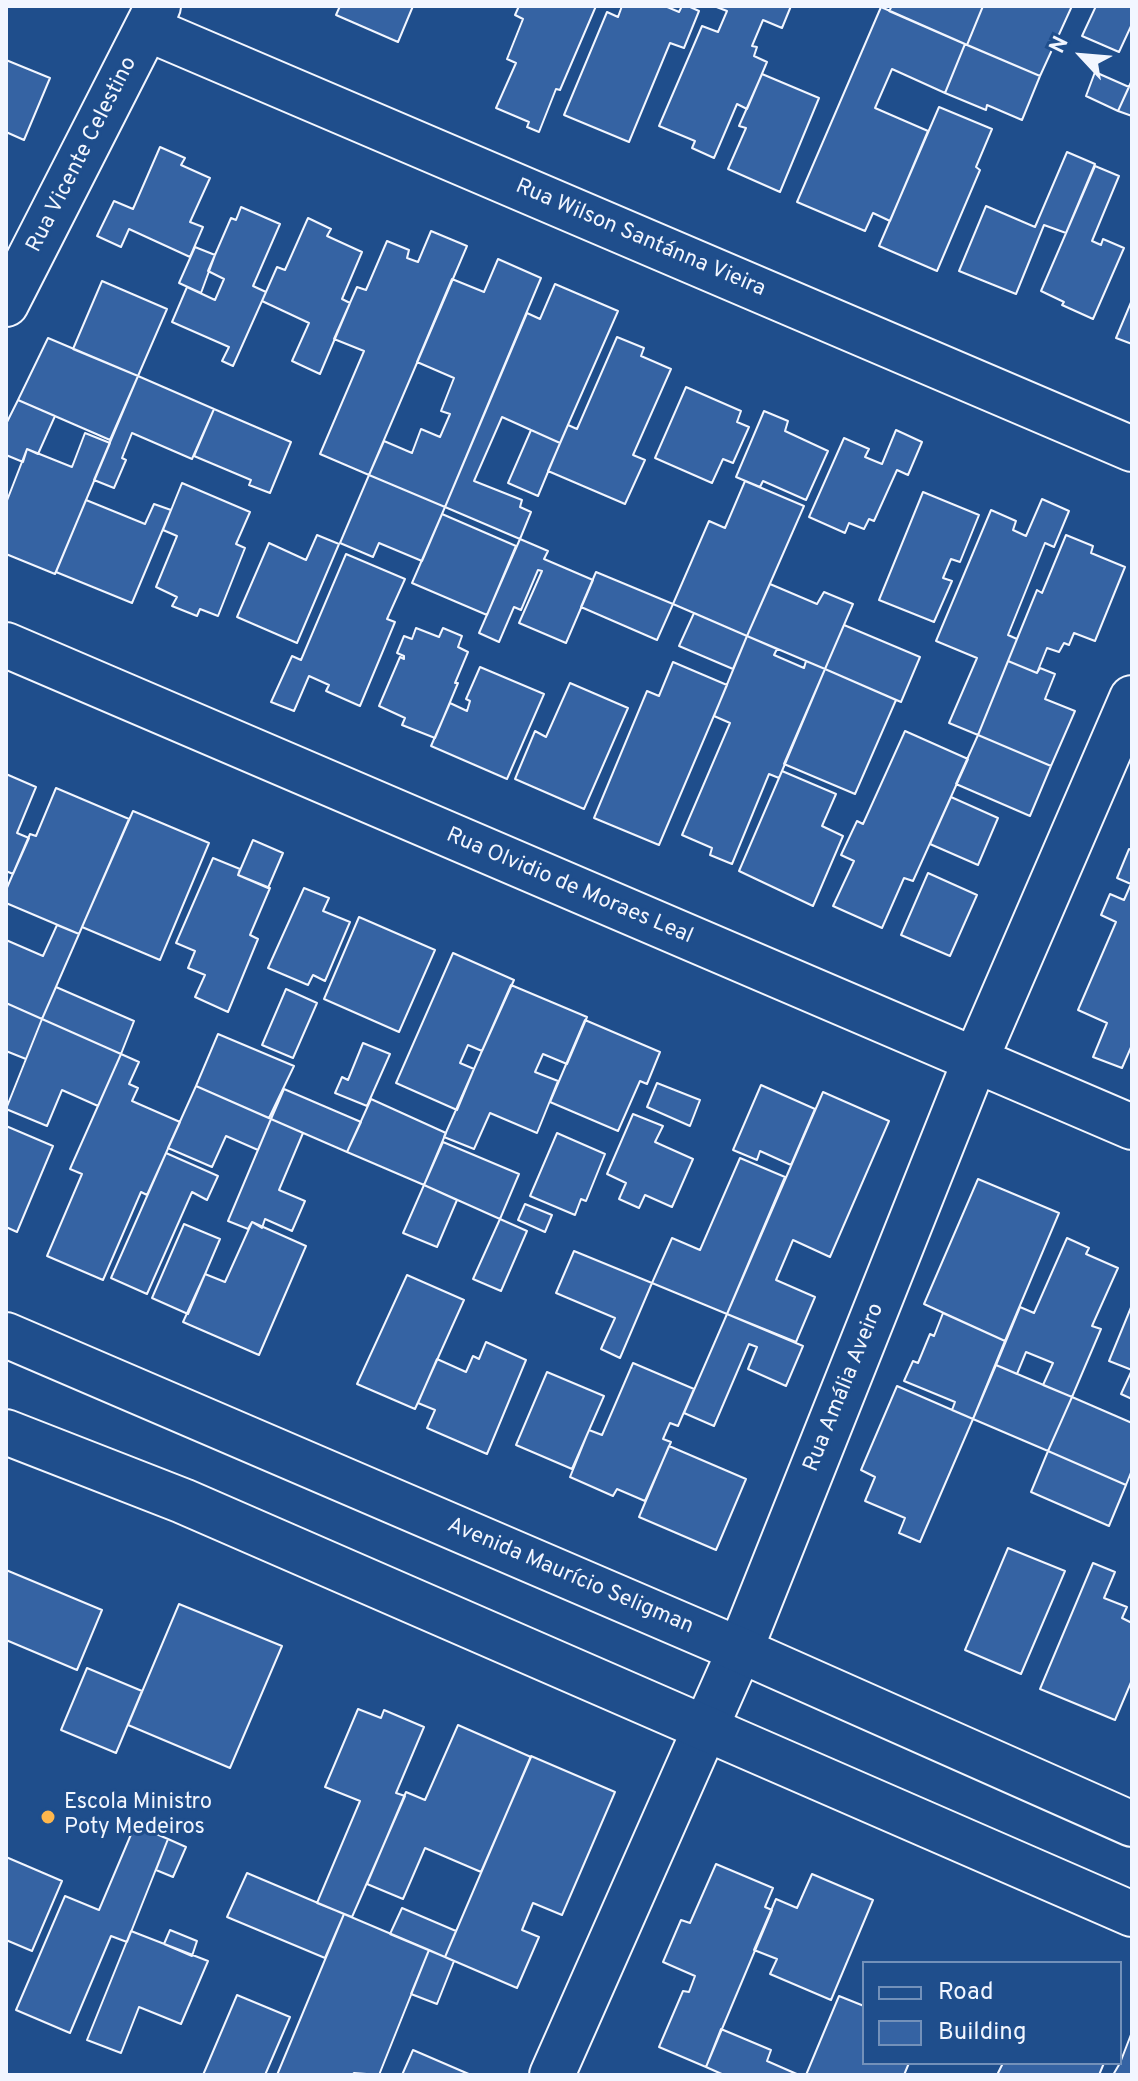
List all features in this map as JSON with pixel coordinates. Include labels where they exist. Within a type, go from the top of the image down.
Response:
[{"type":"street","name":"Rua Vicente Celestino","points":[[6,304],[153,18]]},
{"type":"street","name":"Rua Wilson Santánna Vieira","points":[[153,18],[1132,449]]},
{"type":"street","name":"Rua Olvidio de Moraes Leal","points":[[6,645],[1132,1127]]},
{"type":"street","name":"Rua Amália Aveiro","points":[[552,2075],[740,1650],[975,1061],[1132,698]]},
{"type":"street","name":"Avenida Maurício Seligman","points":[[6,1335],[740,1650],[1132,1824]]},
{"type":"street","points":[[6,1432],[183,1501],[1132,1914]]},
{"type":"building","points":[[340,6],[413,6],[398,42],[336,15]]},
{"type":"building","points":[[519,6],[596,6],[539,132],[527,127],[529,122],[496,108],[516,63],[507,59],[523,19],[515,15]]},
{"type":"building","points":[[622,6],[665,6],[679,12],[682,6],[688,6],[699,11],[684,48],[670,43],[629,142],[564,115],[607,12],[618,17]]},
{"type":"building","points":[[714,6],[791,6],[782,28],[763,20],[752,46],[757,47],[754,56],[767,62],[747,109],[737,104],[714,158],[692,148],[695,141],[659,126],[702,26],[718,32],[727,11]]},
{"type":"building","points":[[892,6],[983,6],[967,45],[889,11]]},
{"type":"building","points":[[983,6],[1072,6],[1040,76],[967,45]]},
{"type":"building","points":[[1096,6],[1132,6],[1132,24],[1119,52],[1082,36]]},
{"type":"building","points":[[881,7],[965,44],[945,93],[892,69],[875,108],[928,131],[890,221],[873,213],[865,231],[797,202]]},
{"type":"building","points":[[965,44],[1040,76],[1022,120],[987,105],[986,110],[945,93]]},
{"type":"building","points":[[6,60],[50,78],[24,140],[6,132]]},
{"type":"building","points":[[1095,72],[1129,87],[1118,111],[1086,96]]},
{"type":"building","points":[[762,74],[819,98],[780,192],[728,169],[746,128],[739,126]]},
{"type":"building","points":[[1132,80],[1132,116],[1118,111]]},
{"type":"building","points":[[939,107],[992,129],[976,167],[980,170],[937,271],[879,246]]},
{"type":"building","points":[[160,147],[185,158],[181,165],[210,178],[190,222],[203,227],[190,257],[129,229],[121,247],[97,236],[114,201],[133,209]]},
{"type":"building","points":[[1067,152],[1095,164],[1066,233],[1044,225],[1016,294],[959,271],[986,206],[1035,227]]},
{"type":"building","points":[[1095,166],[1119,176],[1092,241],[1101,245],[1103,239],[1124,248],[1093,319],[1041,291]]},
{"type":"building","points":[[241,207],[280,224],[253,286],[266,292],[233,366],[222,361],[229,347],[172,322],[187,287],[215,300],[224,279],[208,271],[231,218],[236,220]]},
{"type":"building","points":[[308,218],[331,229],[327,236],[362,252],[342,299],[350,303],[320,374],[292,361],[309,323],[262,301],[277,267],[285,270]]},
{"type":"building","points":[[431,231],[467,246],[369,475],[320,454],[364,351],[334,339],[357,287],[366,290],[387,241],[409,250],[407,258],[418,262]]},
{"type":"building","points":[[195,247],[215,255],[201,293],[179,283]]},
{"type":"building","points":[[498,259],[541,278],[445,507],[369,475],[384,441],[412,453],[421,429],[440,437],[450,414],[441,411],[454,378],[417,362],[452,279],[484,292]]},
{"type":"building","points":[[102,281],[167,309],[138,376],[73,349]]},
{"type":"building","points":[[555,284],[618,311],[560,443],[502,417],[474,481],[522,500],[520,507],[531,512],[520,539],[445,507],[527,313],[540,319]]},
{"type":"building","points":[[1132,300],[1132,344],[1116,338]]},
{"type":"building","points":[[617,337],[644,348],[641,356],[671,369],[633,455],[645,460],[625,504],[548,471],[568,425],[577,429]]},
{"type":"building","points":[[48,338],[138,376],[110,440],[18,400]]},
{"type":"building","points":[[138,376],[214,409],[192,459],[132,433],[122,458],[126,460],[114,488],[94,480]]},
{"type":"building","points":[[686,387],[741,411],[737,422],[749,427],[733,463],[723,459],[712,483],[655,458]]},
{"type":"building","points":[[18,400],[55,416],[38,454],[27,449],[23,462],[6,455],[6,424]]},
{"type":"building","points":[[214,409],[291,442],[270,493],[249,485],[251,480],[194,456]]},
{"type":"building","points":[[764,411],[788,421],[785,431],[828,451],[806,500],[763,481],[760,487],[736,477]]},
{"type":"building","points":[[531,430],[560,443],[538,496],[508,483]]},
{"type":"building","points":[[896,430],[922,442],[908,475],[897,470],[874,521],[869,519],[864,529],[849,523],[845,533],[809,517],[844,438],[869,449],[865,457],[882,464]]},
{"type":"building","points":[[85,433],[110,443],[55,574],[6,554],[6,503],[27,449],[72,467]]},
{"type":"building","points":[[369,475],[445,507],[422,561],[379,543],[373,557],[340,543]]},
{"type":"building","points":[[745,481],[804,506],[747,636],[673,604],[709,521],[725,528]]},
{"type":"building","points":[[182,483],[250,512],[236,544],[245,548],[218,616],[200,609],[197,616],[172,606],[177,597],[156,587],[177,536],[163,530]]},
{"type":"building","points":[[923,492],[979,515],[960,562],[951,559],[943,578],[952,581],[934,622],[879,600]]},
{"type":"building","points":[[1042,499],[1069,511],[1054,547],[1045,543],[1008,635],[1017,639],[978,735],[949,723],[977,658],[936,641],[991,510],[1016,521],[1013,530],[1026,536]]},
{"type":"building","points":[[86,500],[145,524],[154,504],[171,510],[132,603],[56,572]]},
{"type":"building","points":[[442,514],[516,546],[487,615],[412,583]]},
{"type":"building","points":[[317,535],[339,544],[297,643],[237,617],[269,543],[306,560]]},
{"type":"building","points":[[1066,535],[1093,546],[1091,553],[1125,567],[1095,641],[1074,633],[1069,645],[1064,643],[1059,652],[1047,648],[1037,673],[1008,661],[1037,590],[1042,593]]},
{"type":"building","points":[[520,539],[548,551],[544,559],[593,580],[566,643],[519,623],[542,571],[538,570],[521,610],[514,607],[499,642],[479,633]]},
{"type":"building","points":[[346,554],[405,579],[387,619],[395,622],[360,706],[326,691],[329,685],[309,676],[294,711],[271,702],[292,656],[301,660]]},
{"type":"building","points":[[596,572],[673,604],[657,640],[581,607]]},
{"type":"building","points":[[770,584],[817,604],[824,592],[853,604],[825,669],[747,636]]},
{"type":"building","points":[[694,613],[747,636],[733,669],[679,646]]},
{"type":"building","points":[[844,625],[920,657],[901,702],[825,669]]},
{"type":"building","points":[[416,628],[439,637],[443,628],[462,636],[458,647],[468,652],[435,738],[402,725],[405,718],[379,706],[400,657],[404,659],[397,653],[404,636],[412,639]]},
{"type":"building","points":[[747,636],[777,649],[774,655],[804,668],[806,661],[825,669],[779,778],[769,774],[732,864],[710,855],[712,848],[682,835],[730,723],[714,716]]},
{"type":"building","points":[[1008,661],[1037,673],[1040,668],[1055,674],[1045,699],[1075,711],[1051,766],[978,735]]},
{"type":"building","points":[[673,662],[727,685],[659,845],[594,818],[647,691],[659,696]]},
{"type":"building","points":[[480,667],[544,694],[507,779],[431,746],[450,703],[467,711],[470,701],[466,699]]},
{"type":"building","points":[[825,669],[896,700],[855,794],[784,764]]},
{"type":"building","points":[[570,683],[628,708],[584,809],[515,779],[535,731],[546,737]]},
{"type":"building","points":[[905,731],[968,759],[913,881],[904,878],[882,928],[833,906],[854,861],[841,855],[857,821],[863,824]]},
{"type":"building","points":[[978,735],[1051,766],[1030,816],[956,784]]},
{"type":"building","points":[[782,771],[836,794],[822,826],[843,836],[813,906],[739,871]]},
{"type":"building","points":[[6,774],[36,787],[17,833],[29,838],[13,874],[6,871]]},
{"type":"building","points":[[56,788],[129,819],[79,934],[6,903],[6,890],[30,834],[36,836]]},
{"type":"building","points":[[951,797],[998,818],[978,865],[930,844]]},
{"type":"building","points":[[133,811],[209,843],[160,960],[82,927]]},
{"type":"building","points":[[253,840],[283,853],[268,888],[238,875]]},
{"type":"building","points":[[1129,849],[1132,850],[1132,1045],[1122,1068],[1093,1057],[1107,1023],[1078,1010],[1116,922],[1101,915],[1110,894],[1124,900],[1131,884],[1117,878]]},
{"type":"building","points":[[213,858],[240,869],[238,875],[270,888],[250,935],[258,939],[228,1012],[195,997],[205,975],[188,968],[195,951],[176,943]]},
{"type":"building","points":[[928,873],[977,895],[950,956],[901,935]]},
{"type":"building","points":[[304,888],[329,898],[323,911],[350,922],[325,981],[313,975],[308,985],[268,968]]},
{"type":"building","points":[[359,917],[435,950],[399,1032],[324,999]]},
{"type":"building","points":[[57,925],[79,934],[42,1019],[6,1003],[6,940],[43,956]]},
{"type":"building","points":[[453,953],[514,980],[482,1051],[468,1045],[460,1063],[474,1069],[457,1110],[396,1083]]},
{"type":"building","points":[[511,985],[587,1017],[567,1064],[543,1054],[535,1072],[558,1081],[537,1133],[490,1113],[474,1149],[444,1137]]},
{"type":"building","points":[[56,987],[134,1021],[121,1054],[42,1019]]},
{"type":"building","points":[[286,989],[317,1003],[293,1058],[262,1045]]},
{"type":"building","points":[[6,1003],[42,1019],[26,1059],[6,1051]]},
{"type":"building","points":[[42,1019],[121,1054],[98,1106],[62,1090],[47,1126],[6,1109]]},
{"type":"building","points":[[585,1020],[660,1052],[647,1084],[640,1081],[618,1131],[550,1102]]},
{"type":"building","points":[[218,1034],[294,1066],[269,1118],[196,1086]]},
{"type":"building","points":[[363,1043],[390,1054],[367,1106],[335,1093],[342,1077],[348,1080]]},
{"type":"building","points":[[121,1054],[139,1062],[129,1084],[138,1088],[132,1101],[180,1122],[147,1195],[141,1192],[103,1280],[47,1256],[82,1174],[70,1169]]},
{"type":"building","points":[[657,1083],[700,1100],[690,1126],[647,1107]]},
{"type":"building","points":[[761,1085],[815,1109],[791,1165],[760,1151],[757,1160],[733,1150]]},
{"type":"building","points":[[196,1086],[271,1119],[258,1150],[226,1136],[212,1167],[168,1148]]},
{"type":"building","points":[[284,1089],[361,1122],[347,1152],[271,1119]]},
{"type":"building","points":[[823,1092],[889,1121],[830,1257],[793,1240],[776,1280],[815,1297],[796,1342],[727,1314]]},
{"type":"building","points":[[371,1099],[446,1133],[424,1185],[347,1152]]},
{"type":"building","points":[[633,1114],[663,1126],[655,1142],[693,1159],[672,1207],[645,1195],[639,1208],[619,1199],[626,1183],[607,1174]]},
{"type":"building","points":[[271,1119],[303,1133],[279,1190],[305,1201],[292,1231],[265,1219],[262,1228],[252,1222],[248,1229],[228,1221]]},
{"type":"building","points":[[6,1126],[53,1146],[17,1232],[6,1227]]},
{"type":"building","points":[[557,1133],[605,1154],[586,1201],[581,1199],[575,1215],[530,1196]]},
{"type":"building","points":[[443,1142],[519,1174],[500,1219],[424,1185]]},
{"type":"building","points":[[166,1153],[218,1176],[207,1200],[192,1192],[147,1294],[111,1278]]},
{"type":"building","points":[[740,1158],[785,1177],[727,1314],[652,1283],[672,1238],[700,1250]]},
{"type":"building","points":[[978,1179],[1059,1213],[1005,1341],[924,1304]]},
{"type":"building","points":[[424,1185],[457,1200],[437,1247],[403,1233]]},
{"type":"building","points":[[525,1204],[552,1215],[545,1232],[518,1220]]},
{"type":"building","points":[[500,1219],[527,1231],[501,1291],[473,1279]]},
{"type":"building","points":[[252,1222],[306,1246],[259,1355],[183,1322],[205,1274],[225,1282]]},
{"type":"building","points":[[184,1224],[220,1239],[188,1314],[152,1298]]},
{"type":"building","points":[[1067,1238],[1089,1248],[1086,1254],[1118,1268],[1092,1326],[1101,1329],[1072,1397],[1043,1385],[1053,1363],[1026,1352],[1017,1374],[996,1365],[1020,1307],[1034,1313]]},
{"type":"building","points":[[574,1251],[652,1283],[620,1358],[601,1349],[615,1318],[556,1293]]},
{"type":"building","points":[[407,1275],[464,1300],[415,1409],[357,1384]]},
{"type":"building","points":[[1132,1305],[1132,1370],[1109,1361]]},
{"type":"building","points":[[943,1313],[1005,1341],[973,1419],[952,1410],[955,1402],[904,1381],[913,1361],[918,1363],[930,1334],[934,1336]]},
{"type":"building","points":[[727,1314],[803,1346],[786,1386],[748,1369],[757,1347],[749,1344],[714,1426],[684,1413]]},
{"type":"building","points":[[486,1342],[526,1360],[487,1454],[427,1428],[435,1410],[418,1403],[437,1359],[466,1372],[473,1356],[479,1359]]},
{"type":"building","points":[[633,1363],[694,1389],[678,1426],[670,1423],[663,1439],[671,1442],[645,1501],[617,1489],[613,1496],[570,1477],[589,1430],[602,1435]]},
{"type":"building","points":[[996,1365],[1072,1397],[1048,1451],[973,1419]]},
{"type":"building","points":[[1132,1370],[1132,1399],[1121,1394]]},
{"type":"building","points":[[547,1372],[604,1396],[572,1469],[516,1445]]},
{"type":"building","points":[[897,1386],[973,1419],[920,1542],[899,1533],[905,1518],[865,1501],[875,1477],[861,1470]]},
{"type":"building","points":[[1072,1397],[1132,1423],[1132,1470],[1126,1485],[1048,1451]]},
{"type":"building","points":[[669,1446],[746,1479],[716,1550],[639,1517]]},
{"type":"building","points":[[1048,1451],[1126,1485],[1109,1526],[1031,1492]]},
{"type":"building","points":[[1008,1548],[1065,1571],[1021,1674],[965,1650]]},
{"type":"building","points":[[1093,1563],[1115,1572],[1104,1598],[1127,1607],[1122,1618],[1132,1623],[1132,1680],[1115,1720],[1040,1689]]},
{"type":"building","points":[[6,1570],[102,1610],[77,1670],[6,1640]]},
{"type":"building","points":[[179,1604],[282,1646],[230,1768],[128,1725]]},
{"type":"building","points":[[87,1668],[142,1691],[116,1753],[61,1730]]},
{"type":"building","points":[[358,1709],[381,1718],[384,1710],[424,1727],[396,1793],[405,1796],[352,1917],[317,1903],[360,1801],[325,1787]]},
{"type":"building","points":[[458,1725],[531,1757],[481,1872],[425,1848],[403,1899],[367,1884],[406,1792],[425,1800]]},
{"type":"building","points":[[531,1756],[615,1792],[562,1915],[533,1903],[522,1930],[539,1937],[517,1988],[445,1957]]},
{"type":"building","points":[[135,1825],[168,1839],[127,1942],[111,1936],[70,2033],[16,2010],[65,1896],[99,1910]]},
{"type":"building","points":[[168,1839],[186,1847],[173,1877],[156,1870]]},
{"type":"building","points":[[6,1857],[62,1881],[32,1951],[6,1940]]},
{"type":"building","points":[[716,1864],[773,1888],[765,1907],[772,1910],[706,2067],[659,2047],[683,1991],[689,1992],[695,1976],[663,1962],[681,1920],[690,1923]]},
{"type":"building","points":[[247,1873],[344,1914],[325,1958],[227,1917]]},
{"type":"building","points":[[812,1874],[873,1900],[831,2000],[770,1974],[777,1959],[754,1950],[776,1899],[797,1908]]},
{"type":"building","points":[[402,1908],[456,1931],[445,1957],[390,1934]]},
{"type":"building","points":[[344,1914],[429,1950],[379,2075],[277,2075]]},
{"type":"building","points":[[170,1930],[197,1941],[192,1956],[164,1944]]},
{"type":"building","points":[[131,1931],[208,1961],[181,2024],[139,2007],[121,2053],[87,2040]]},
{"type":"building","points":[[429,1950],[454,1961],[437,2004],[411,1994]]},
{"type":"building","points":[[237,1995],[290,2017],[265,2075],[203,2075]]},
{"type":"building","points":[[839,1996],[862,2005],[862,2065],[908,2065],[904,2075],[806,2075]]},
{"type":"building","points":[[721,2029],[771,2050],[767,2061],[799,2075],[724,2075],[706,2067]]},
{"type":"building","points":[[1132,2032],[1132,2075],[1113,2075],[1122,2065]]},
{"type":"building","points":[[413,2050],[471,2075],[402,2075]]},
{"type":"building","points":[[1002,2065],[1103,2065],[1099,2075],[997,2075]]},
{"type":"place","name":"Escola Ministro Poty Medeiros","points":[[48,1817]]}]
